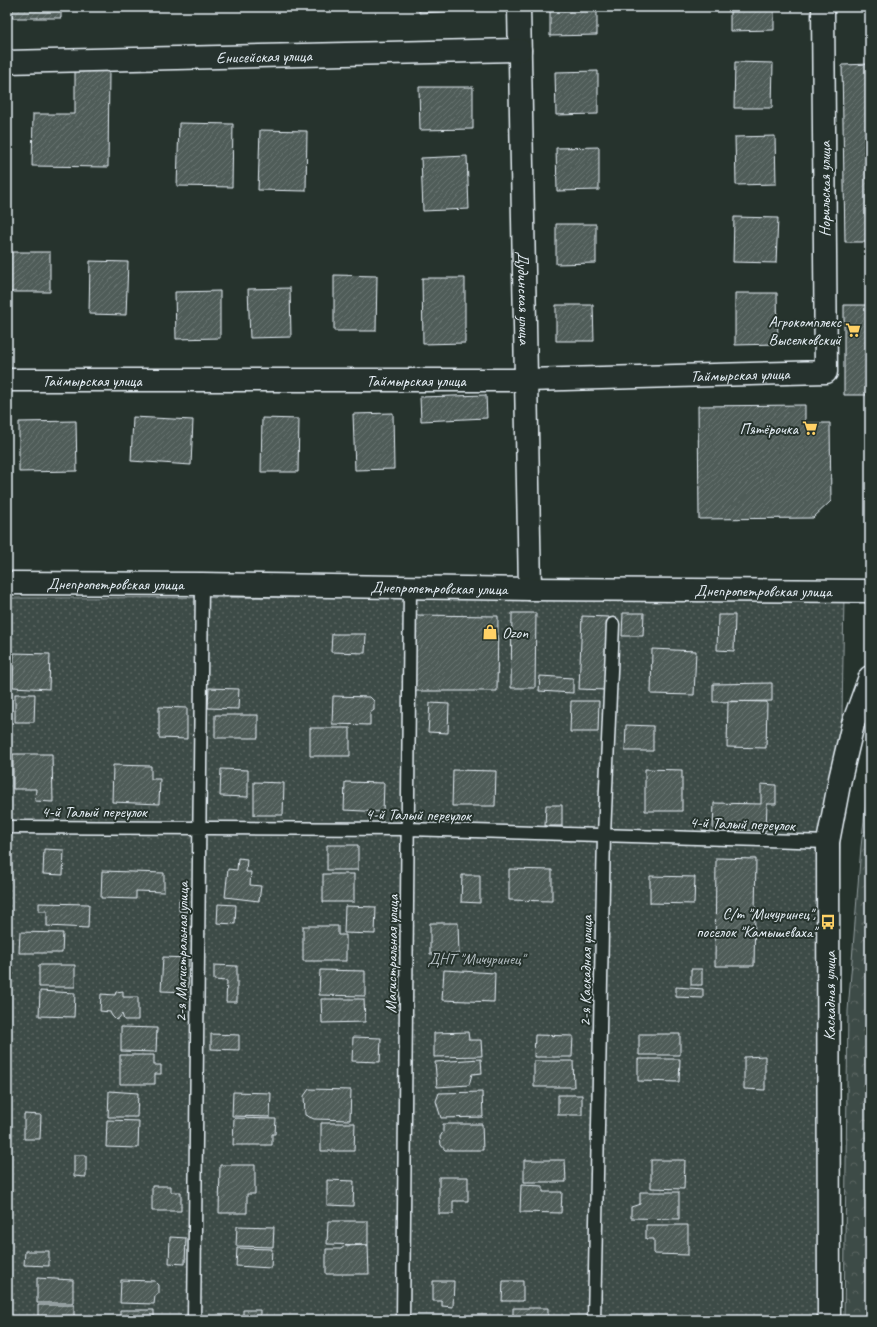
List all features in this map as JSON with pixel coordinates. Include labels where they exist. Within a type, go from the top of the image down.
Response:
[{"type":"street","name":"Дудинская улица","points":[[519,7],[530,589]]},
{"type":"street","name":"Норильская улица","points":[[823,7],[826,372]]},
{"type":"street","name":"Енисейская улица","points":[[7,62],[520,50]]},
{"type":"street","name":"Таймырская улица","points":[[7,380],[527,380],[826,372]]},
{"type":"street","name":"Днепропетровская улица","points":[[7,583],[202,584],[410,588],[870,591]]},
{"type":"street","name":"Каскадная улица","points":[[830,1320],[828,842],[840,779],[850,738],[870,677]]},
{"type":"lane","name":"2-я Магистральная улица","points":[[194,1320],[202,584]]},
{"type":"lane","name":"Магистральная улица","points":[[403,1320],[410,588]]},
{"type":"lane","name":"2-я Каскадная улица","points":[[594,1320],[604,835],[613,624]]},
{"type":"lane","name":"4-й Талый переулок","points":[[7,827],[408,829],[828,842]]},
{"type":"green space","name":"ДНТ \"Мичуринец\"","points":[[844,596],[832,1320],[7,1320],[7,598]]},
{"type":"green space","points":[[870,766],[870,1320],[844,1320],[848,1011],[861,847]]},
{"type":"building","points":[[12,7],[61,7],[61,18],[12,18]]},
{"type":"building","points":[[419,7],[461,7],[461,11],[419,13]]},
{"type":"building","points":[[550,7],[597,7],[597,35],[550,36]]},
{"type":"building","points":[[730,7],[774,7],[774,30],[730,31]]},
{"type":"building","points":[[735,62],[773,63],[772,108],[734,108]]},
{"type":"building","points":[[870,64],[870,242],[845,242],[842,65]]},
{"type":"building","points":[[75,70],[109,71],[108,167],[32,166],[33,114],[75,114]]},
{"type":"building","points":[[598,71],[598,114],[556,115],[555,72]]},
{"type":"building","points":[[419,87],[473,87],[473,129],[420,130]]},
{"type":"building","points":[[179,123],[233,124],[232,187],[177,186]]},
{"type":"building","points":[[260,130],[307,131],[306,191],[258,190]]},
{"type":"building","points":[[775,136],[776,184],[736,185],[735,137]]},
{"type":"building","points":[[599,147],[599,190],[557,191],[556,148]]},
{"type":"building","points":[[467,156],[469,209],[423,211],[421,158]]},
{"type":"building","points":[[734,217],[778,218],[776,263],[733,262]]},
{"type":"building","points":[[556,224],[596,224],[596,263],[556,264]]},
{"type":"building","points":[[10,252],[50,252],[50,292],[10,292]]},
{"type":"building","points":[[90,261],[128,262],[126,315],[89,314]]},
{"type":"building","points":[[334,275],[377,276],[376,331],[334,331]]},
{"type":"building","points":[[422,278],[465,278],[465,343],[423,344]]},
{"type":"building","points":[[290,288],[291,337],[250,338],[248,289]]},
{"type":"building","points":[[220,291],[220,338],[176,339],[175,292]]},
{"type":"building","points":[[735,293],[777,293],[778,344],[735,345]]},
{"type":"building","points":[[556,305],[593,305],[594,341],[556,341]]},
{"type":"building","points":[[844,305],[870,305],[870,395],[844,395]]},
{"type":"building","points":[[486,395],[487,418],[421,421],[420,397]]},
{"type":"building","points":[[805,405],[805,423],[830,423],[831,501],[813,518],[699,519],[698,406]]},
{"type":"building","points":[[393,413],[394,469],[355,470],[353,414]]},
{"type":"building","points":[[133,417],[193,420],[191,465],[131,461]]},
{"type":"building","points":[[262,418],[299,419],[298,472],[261,472]]},
{"type":"building","points":[[76,421],[77,471],[19,472],[19,422]]},
{"type":"building","points":[[512,613],[536,613],[535,688],[511,688]]},
{"type":"building","points":[[623,613],[644,613],[643,636],[622,636]]},
{"type":"building","points":[[414,615],[498,616],[497,691],[413,691]]},
{"type":"building","points":[[718,615],[735,615],[734,651],[717,650]]},
{"type":"building","points":[[582,616],[609,617],[606,690],[579,689]]},
{"type":"building","points":[[332,634],[366,634],[365,653],[331,652]]},
{"type":"building","points":[[652,649],[696,651],[694,695],[651,694]]},
{"type":"building","points":[[14,653],[50,654],[49,689],[13,687]]},
{"type":"building","points":[[540,676],[573,678],[573,693],[539,691]]},
{"type":"building","points":[[772,683],[772,701],[713,702],[713,684]]},
{"type":"building","points":[[209,688],[239,689],[238,709],[208,708]]},
{"type":"building","points":[[15,694],[35,694],[34,722],[15,722]]},
{"type":"building","points":[[333,696],[370,697],[374,701],[374,710],[370,713],[370,725],[332,724]]},
{"type":"building","points":[[571,701],[599,701],[598,732],[570,732]]},
{"type":"building","points":[[728,701],[767,702],[766,748],[727,747]]},
{"type":"building","points":[[430,703],[449,704],[448,733],[428,732]]},
{"type":"building","points":[[159,707],[187,708],[187,739],[159,738]]},
{"type":"building","points":[[215,715],[258,715],[258,738],[215,738]]},
{"type":"building","points":[[626,725],[653,726],[653,751],[625,751]]},
{"type":"building","points":[[310,728],[350,728],[350,756],[310,756]]},
{"type":"building","points":[[13,754],[52,754],[53,802],[35,801],[36,789],[13,789]]},
{"type":"building","points":[[113,765],[151,766],[151,779],[160,779],[159,804],[112,802]]},
{"type":"building","points":[[221,769],[248,770],[248,797],[220,796]]},
{"type":"building","points":[[645,769],[682,770],[682,811],[645,811]]},
{"type":"building","points":[[453,770],[496,771],[495,806],[452,806]]},
{"type":"building","points":[[254,782],[284,783],[283,815],[254,815]]},
{"type":"building","points":[[345,782],[384,783],[383,812],[344,810]]},
{"type":"building","points":[[761,784],[776,785],[776,804],[767,804],[766,831],[713,829],[714,803],[761,804]]},
{"type":"building","points":[[546,805],[562,805],[562,826],[545,826]]},
{"type":"building","points":[[327,845],[358,845],[358,870],[327,870]]},
{"type":"building","points":[[44,849],[64,850],[63,875],[43,874]]},
{"type":"building","points":[[238,858],[247,859],[246,872],[251,872],[250,885],[261,886],[259,901],[225,897],[228,869],[237,870]]},
{"type":"building","points":[[716,858],[756,859],[754,966],[715,966]]},
{"type":"building","points":[[509,869],[552,870],[552,901],[509,900]]},
{"type":"building","points":[[102,871],[164,873],[164,892],[136,891],[136,899],[101,898]]},
{"type":"building","points":[[323,874],[354,874],[354,902],[323,902]]},
{"type":"building","points":[[462,875],[480,875],[480,903],[461,902]]},
{"type":"building","points":[[650,876],[695,877],[694,904],[650,903]]},
{"type":"building","points":[[179,900],[187,901],[187,912],[179,911]]},
{"type":"building","points":[[39,903],[89,904],[88,928],[47,926],[47,911],[39,911]]},
{"type":"building","points":[[218,904],[236,905],[235,924],[217,923]]},
{"type":"building","points":[[345,906],[376,907],[375,934],[344,933]]},
{"type":"building","points":[[430,923],[458,923],[459,954],[430,954]]},
{"type":"building","points":[[303,926],[338,926],[338,935],[346,935],[346,961],[303,961]]},
{"type":"building","points":[[20,932],[63,933],[62,953],[19,953]]},
{"type":"building","points":[[163,957],[189,958],[188,992],[161,991]]},
{"type":"building","points":[[39,965],[75,965],[75,987],[39,987]]},
{"type":"building","points":[[214,965],[237,966],[237,1002],[226,1002],[227,981],[214,980]]},
{"type":"building","points":[[691,969],[702,969],[702,985],[691,985]]},
{"type":"building","points":[[320,970],[365,971],[365,996],[319,995]]},
{"type":"building","points":[[444,970],[495,973],[494,1002],[442,1000]]},
{"type":"building","points":[[676,987],[703,989],[703,998],[676,997]]},
{"type":"building","points":[[40,991],[75,993],[74,1017],[39,1016]]},
{"type":"building","points":[[123,991],[123,997],[138,997],[138,1020],[124,1020],[122,1014],[116,1020],[110,1012],[100,1011],[101,994],[115,995],[116,992]]},
{"type":"building","points":[[321,999],[364,999],[365,1022],[322,1023]]},
{"type":"building","points":[[121,1027],[157,1028],[156,1052],[121,1051]]},
{"type":"building","points":[[468,1032],[469,1040],[481,1040],[482,1056],[434,1057],[434,1033]]},
{"type":"building","points":[[211,1034],[239,1035],[239,1050],[211,1049]]},
{"type":"building","points":[[639,1034],[680,1034],[680,1055],[639,1055]]},
{"type":"building","points":[[535,1035],[573,1036],[572,1057],[534,1057]]},
{"type":"building","points":[[353,1037],[381,1038],[380,1062],[352,1061]]},
{"type":"building","points":[[120,1055],[154,1055],[154,1065],[161,1065],[161,1074],[155,1074],[155,1084],[120,1084]]},
{"type":"building","points":[[765,1056],[765,1090],[744,1089],[744,1057]]},
{"type":"building","points":[[481,1059],[482,1073],[472,1074],[469,1085],[437,1087],[435,1062]]},
{"type":"building","points":[[638,1059],[680,1059],[679,1082],[638,1081]]},
{"type":"building","points":[[534,1061],[573,1061],[574,1087],[534,1087]]},
{"type":"building","points":[[309,1089],[351,1090],[350,1120],[314,1119],[305,1115],[304,1096]]},
{"type":"building","points":[[109,1091],[138,1093],[137,1117],[108,1117]]},
{"type":"building","points":[[233,1092],[271,1093],[270,1117],[232,1116]]},
{"type":"building","points":[[482,1092],[483,1117],[441,1118],[436,1101],[439,1093]]},
{"type":"building","points":[[558,1095],[582,1095],[582,1115],[558,1115]]},
{"type":"building","points":[[24,1114],[41,1115],[40,1139],[24,1139]]},
{"type":"building","points":[[234,1118],[276,1119],[275,1134],[272,1134],[272,1145],[233,1145]]},
{"type":"building","points":[[107,1120],[139,1121],[138,1148],[106,1147]]},
{"type":"building","points":[[321,1123],[355,1123],[354,1151],[321,1151]]},
{"type":"building","points":[[443,1124],[482,1124],[483,1150],[445,1150],[441,1145],[440,1137],[443,1132]]},
{"type":"building","points":[[74,1155],[86,1155],[86,1177],[74,1176]]},
{"type":"building","points":[[524,1160],[565,1160],[566,1182],[524,1182]]},
{"type":"building","points":[[651,1160],[685,1160],[684,1189],[651,1188]]},
{"type":"building","points":[[220,1165],[255,1165],[255,1194],[247,1194],[247,1213],[219,1213]]},
{"type":"building","points":[[439,1177],[468,1177],[468,1201],[453,1201],[453,1214],[439,1214]]},
{"type":"building","points":[[327,1180],[354,1181],[353,1206],[327,1205]]},
{"type":"building","points":[[521,1185],[543,1186],[543,1192],[562,1192],[561,1213],[520,1212]]},
{"type":"building","points":[[152,1186],[171,1186],[171,1192],[181,1192],[181,1211],[152,1211]]},
{"type":"building","points":[[640,1192],[679,1192],[679,1219],[631,1218],[631,1207],[640,1204]]},
{"type":"building","points":[[328,1221],[368,1221],[368,1245],[327,1244]]},
{"type":"building","points":[[646,1225],[688,1225],[688,1255],[654,1254],[654,1239],[646,1239]]},
{"type":"building","points":[[237,1226],[274,1227],[273,1247],[236,1246]]},
{"type":"building","points":[[170,1237],[186,1238],[185,1264],[169,1263]]},
{"type":"building","points":[[368,1245],[369,1274],[326,1274],[326,1249],[341,1249],[345,1246]]},
{"type":"building","points":[[237,1248],[272,1249],[271,1268],[236,1266]]},
{"type":"building","points":[[25,1251],[49,1251],[49,1266],[24,1265]]},
{"type":"building","points":[[37,1278],[73,1280],[73,1303],[37,1303]]},
{"type":"building","points":[[121,1280],[155,1281],[159,1285],[159,1293],[155,1296],[154,1304],[120,1303]]},
{"type":"building","points":[[433,1281],[454,1281],[453,1307],[442,1306],[442,1301],[433,1301]]},
{"type":"building","points":[[503,1281],[523,1281],[523,1301],[502,1301]]},
{"type":"building","points":[[38,1305],[74,1305],[74,1320],[36,1320],[38,1318]]},
{"type":"building","points":[[513,1308],[548,1308],[548,1320],[513,1320]]},
{"type":"building","points":[[120,1310],[154,1310],[154,1318],[156,1320],[120,1320]]},
{"type":"building","points":[[243,1310],[260,1310],[260,1320],[243,1320]]},
{"type":"place","name":"Агрокомплекс Выселковский","points":[[853,330]]},
{"type":"place","name":"Пятёрочка","points":[[810,428]]},
{"type":"place","name":"Ozon","points":[[490,632]]},
{"type":"place","name":"С/т \"Мичуринец\", поселок \"Камышеваха\"","points":[[828,922]]}]
